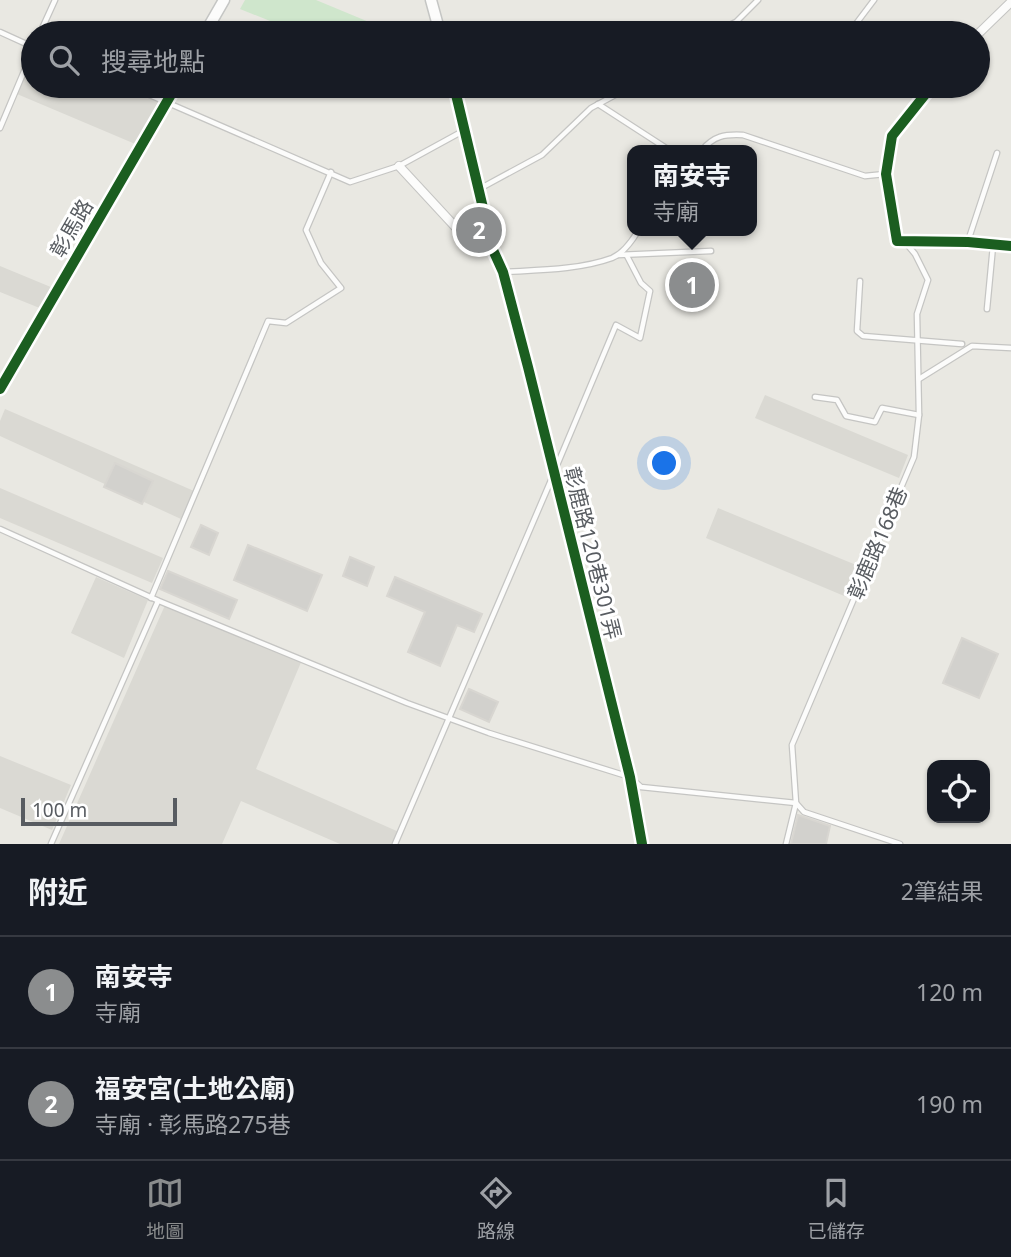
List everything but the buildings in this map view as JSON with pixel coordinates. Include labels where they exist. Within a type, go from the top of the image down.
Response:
[{"type":"street","points":[[212,21],[224,0]]},
{"type":"street","points":[[431,0],[437,21]]},
{"type":"street","points":[[990,22],[1011,2]]},
{"type":"street","name":"彰馬路","points":[[0,389],[169,98]]},
{"type":"street","name":"彰鹿路120巷301弄","points":[[457,98],[493,250],[503,272],[630,777],[642,844]]},
{"type":"street","points":[[921,98],[892,136],[886,174],[900,241],[1011,246]]},
{"type":"street","points":[[400,166],[473,246],[493,250]]},
{"type":"lane","points":[[45,21],[55,0]]},
{"type":"lane","points":[[737,21],[758,0]]},
{"type":"lane","points":[[858,21],[874,0]]},
{"type":"lane","points":[[0,32],[21,42]]},
{"type":"lane","points":[[0,128],[21,77]]},
{"type":"lane","points":[[159,98],[349,182],[400,166],[466,130]]},
{"type":"lane","points":[[479,189],[541,155],[598,104],[609,98]]},
{"type":"lane","points":[[598,104],[660,145]]},
{"type":"lane","points":[[707,145],[713,138],[729,134],[743,135],[865,176],[886,174]]},
{"type":"lane","points":[[968,242],[997,153]]},
{"type":"lane","points":[[151,598],[268,321],[286,323],[341,288],[321,263],[306,230],[331,172]]},
{"type":"lane","points":[[617,255],[634,236]]},
{"type":"lane","name":"彰鹿路168巷","points":[[786,844],[796,803],[792,745],[914,457],[919,415],[917,314],[928,280],[915,254],[900,241]]},
{"type":"lane","points":[[987,309],[993,246]]},
{"type":"lane","points":[[503,272],[547,269],[617,255],[710,251]]},
{"type":"lane","points":[[396,844],[451,720],[616,325],[640,338],[650,291],[641,283],[627,256]]},
{"type":"lane","points":[[860,281],[859,334],[962,344]]},
{"type":"lane","points":[[918,380],[972,346],[1011,348]]},
{"type":"lane","points":[[815,397],[838,400],[846,416],[874,422],[882,408],[919,415]]},
{"type":"lane","points":[[0,528],[151,598],[451,720],[630,777],[641,787],[796,803],[804,812],[900,844]]},
{"type":"lane","points":[[51,844],[159,601]]},
{"type":"shaded area","points":[[26,98],[158,98],[165,101],[140,146]]},
{"type":"shaded area","points":[[0,266],[58,290],[47,311],[0,292]]},
{"type":"shaded area","points":[[765,395],[908,455],[899,478],[755,418]]},
{"type":"shaded area","points":[[5,409],[194,491],[181,519],[0,436],[0,421]]},
{"type":"shaded area","points":[[0,488],[163,558],[152,583],[0,518]]},
{"type":"shaded area","points":[[718,508],[861,567],[849,598],[706,538]]},
{"type":"shaded area","points":[[96,577],[148,600],[124,658],[71,633]]},
{"type":"shaded area","points":[[166,603],[302,660],[256,769],[399,832],[394,844],[340,844],[241,801],[222,844],[59,844]]},
{"type":"shaded area","points":[[0,756],[71,785],[52,830],[0,808]]},
{"type":"green space","points":[[245,0],[316,0],[367,21],[270,21],[240,9]]},
{"type":"cycle path","points":[[0,389],[169,98]]},
{"type":"cycle path","points":[[457,98],[493,250],[503,272],[528,367],[630,777],[642,844]]},
{"type":"cycle path","points":[[922,98],[892,136],[886,174],[897,241],[968,242],[1011,246]]},
{"type":"place","name":"福安宮(土地公廟)","points":[[479,230]]},
{"type":"place","name":"南安寺","points":[[692,285]]}]
